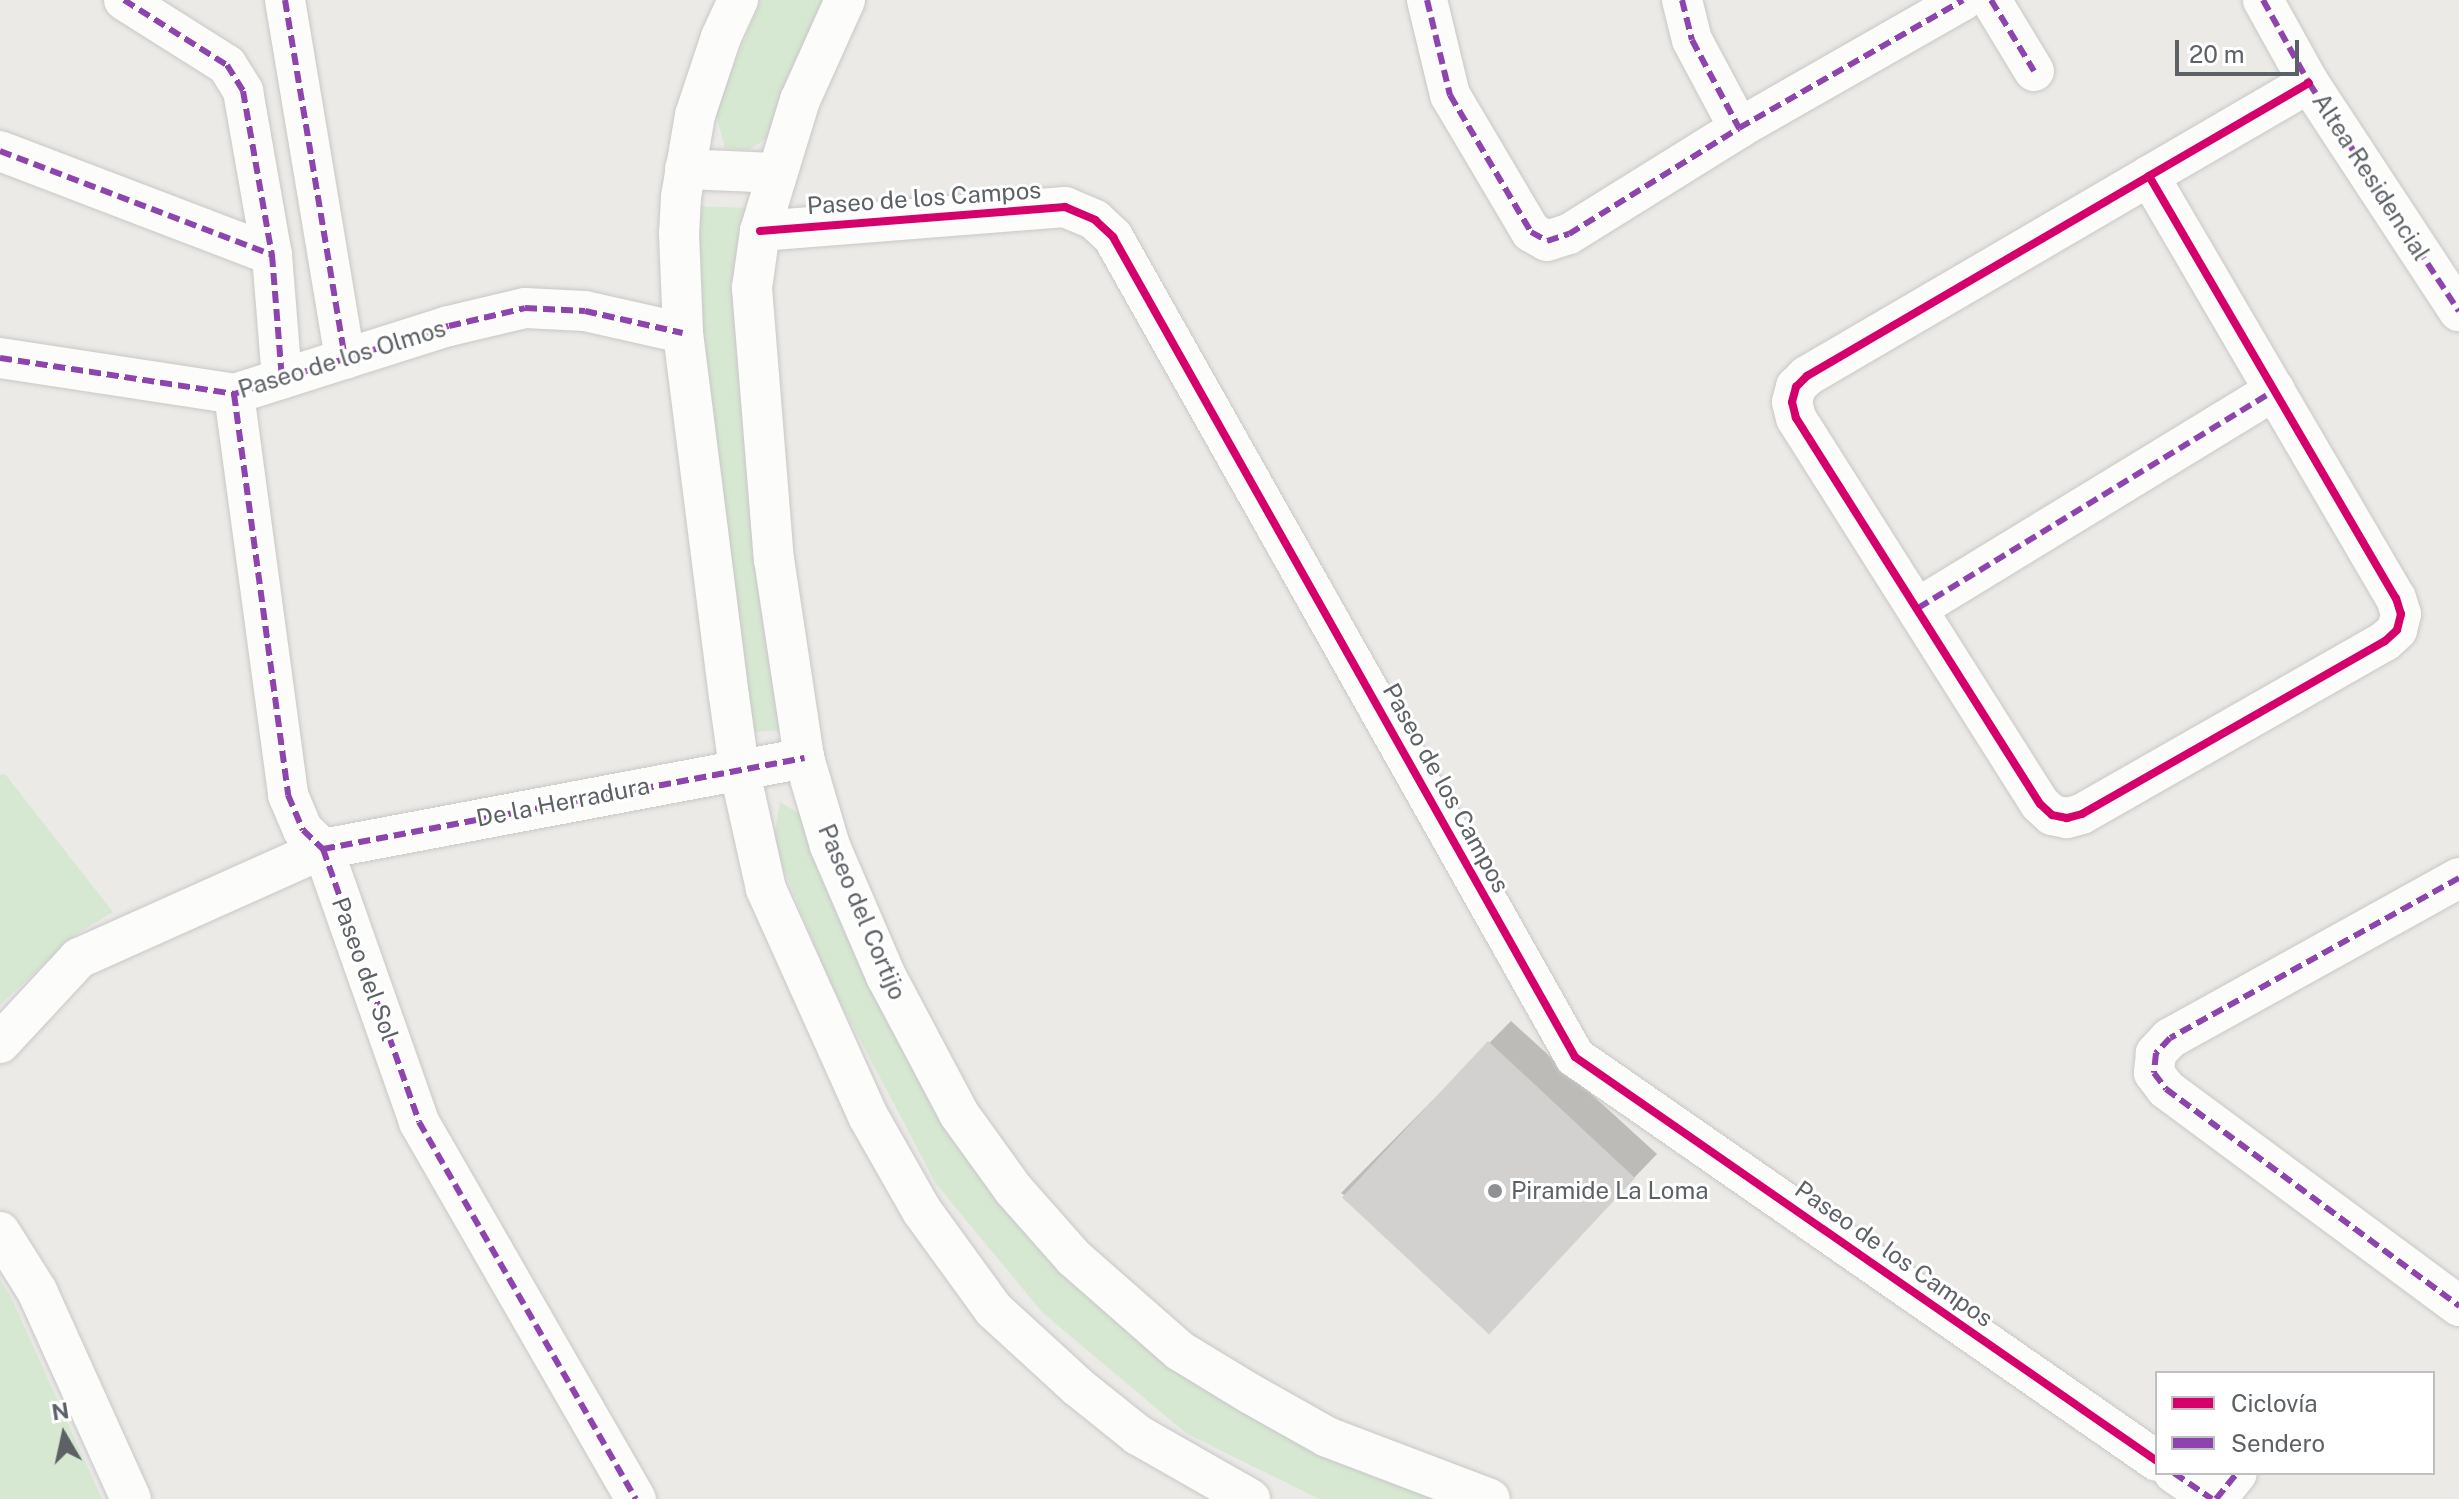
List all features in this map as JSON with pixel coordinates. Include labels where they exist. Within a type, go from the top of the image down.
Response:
[{"type":"street","points":[[124,0],[227,65],[243,91],[272,255],[282,379]]},
{"type":"street","points":[[285,0],[345,359]]},
{"type":"street","points":[[738,0],[721,37],[695,115],[685,169],[679,233],[683,333],[739,768],[766,889],[868,1116],[922,1211],[994,1310],[1078,1387],[1138,1435],[1250,1499]]},
{"type":"street","name":"Paseo del Cortijo","points":[[845,0],[800,100],[760,231],[752,288],[774,559],[804,758],[830,846],[874,947],[959,1114],[1013,1189],[1074,1258],[1180,1351],[1249,1393],[1327,1437],[1490,1499]]},
{"type":"street","points":[[1427,0],[1450,95],[1531,232],[1547,241],[1569,234],[1739,128],[1963,0]]},
{"type":"street","points":[[1682,0],[1692,40],[1739,128]]},
{"type":"street","points":[[1991,0],[2034,71]]},
{"type":"street","name":"Altea Residencial","points":[[2263,0],[2309,83],[2459,311]]},
{"type":"street","points":[[2149,176],[2396,598],[2401,614],[2397,630],[2385,641],[2082,814],[2067,818],[2052,815],[2040,804],[1796,418],[1792,402],[1796,387],[1807,376],[2149,176],[2309,83]]},
{"type":"street","points":[[0,151],[272,255]]},
{"type":"street","points":[[685,169],[777,173]]},
{"type":"street","name":"Paseo de los Campos","points":[[760,231],[1065,207],[1095,220],[1113,237],[1575,1057],[2155,1460]]},
{"type":"street","name":"Paseo de los Olmos","points":[[0,358],[234,394],[449,326],[525,308],[585,311],[683,333]]},
{"type":"street","points":[[1918,608],[2275,390]]},
{"type":"street","name":"Paseo del Sol","points":[[234,394],[288,795],[303,830],[323,849],[419,1122],[636,1499]]},
{"type":"street","name":"De la Herradura","points":[[0,1043],[79,958],[323,849],[804,758]]},
{"type":"street","points":[[2459,878],[2170,1038],[2156,1053],[2154,1073],[2166,1089],[2459,1306]]},
{"type":"street","points":[[0,1232],[37,1291],[131,1499]]},
{"type":"street","points":[[2177,1475],[2214,1499],[2235,1475]]},
{"type":"green space","points":[[761,0],[830,0],[773,134],[749,150],[725,148],[715,111]]},
{"type":"green space","points":[[698,206],[746,208],[734,316],[762,600],[783,730],[753,732],[701,337]]},
{"type":"green space","points":[[5,774],[113,912],[75,935],[0,1005],[0,775]]},
{"type":"green space","points":[[780,802],[803,816],[976,1163],[1070,1282],[1181,1372],[1444,1499],[1319,1499],[1187,1434],[1043,1313],[936,1184],[828,979],[773,842]]},
{"type":"green space","points":[[0,1279],[11,1297],[102,1499],[0,1499]]},
{"type":"building","points":[[1488,1041],[1635,1178],[1489,1335],[1342,1198]]},
{"type":"marked path","points":[[124,0],[227,65],[243,91],[272,255],[282,379]]},
{"type":"marked path","points":[[285,0],[345,359]]},
{"type":"marked path","points":[[1427,0],[1450,95],[1531,232],[1547,241],[1569,234],[1739,128],[1963,0]]},
{"type":"marked path","points":[[1682,0],[1692,40],[1739,128]]},
{"type":"marked path","points":[[1991,0],[2034,71]]},
{"type":"marked path","points":[[2263,0],[2309,83],[2459,311]]},
{"type":"marked path","points":[[0,151],[272,255]]},
{"type":"marked path","points":[[0,358],[234,394],[449,326],[525,308],[585,311],[683,333]]},
{"type":"marked path","points":[[1918,608],[2275,390]]},
{"type":"marked path","points":[[234,394],[288,795],[303,830],[323,849],[419,1122],[636,1499]]},
{"type":"marked path","points":[[323,849],[804,758]]},
{"type":"marked path","points":[[2459,878],[2170,1038],[2156,1053],[2154,1073],[2166,1089],[2459,1306]]},
{"type":"marked path","points":[[2177,1475],[2212,1499]]},
{"type":"marked path","points":[[2216,1499],[2235,1475]]},
{"type":"cycle path","points":[[2149,176],[2396,598],[2401,614],[2397,630],[2385,641],[2082,814],[2067,818],[2052,815],[2040,804],[1796,418],[1792,402],[1796,387],[1807,376],[2149,176],[2309,83]]},
{"type":"cycle path","points":[[760,231],[1065,207],[1095,220],[1113,237],[1575,1057],[2155,1460]]},
{"type":"place","name":"Piramide La Loma","points":[[1495,1191]]}]
